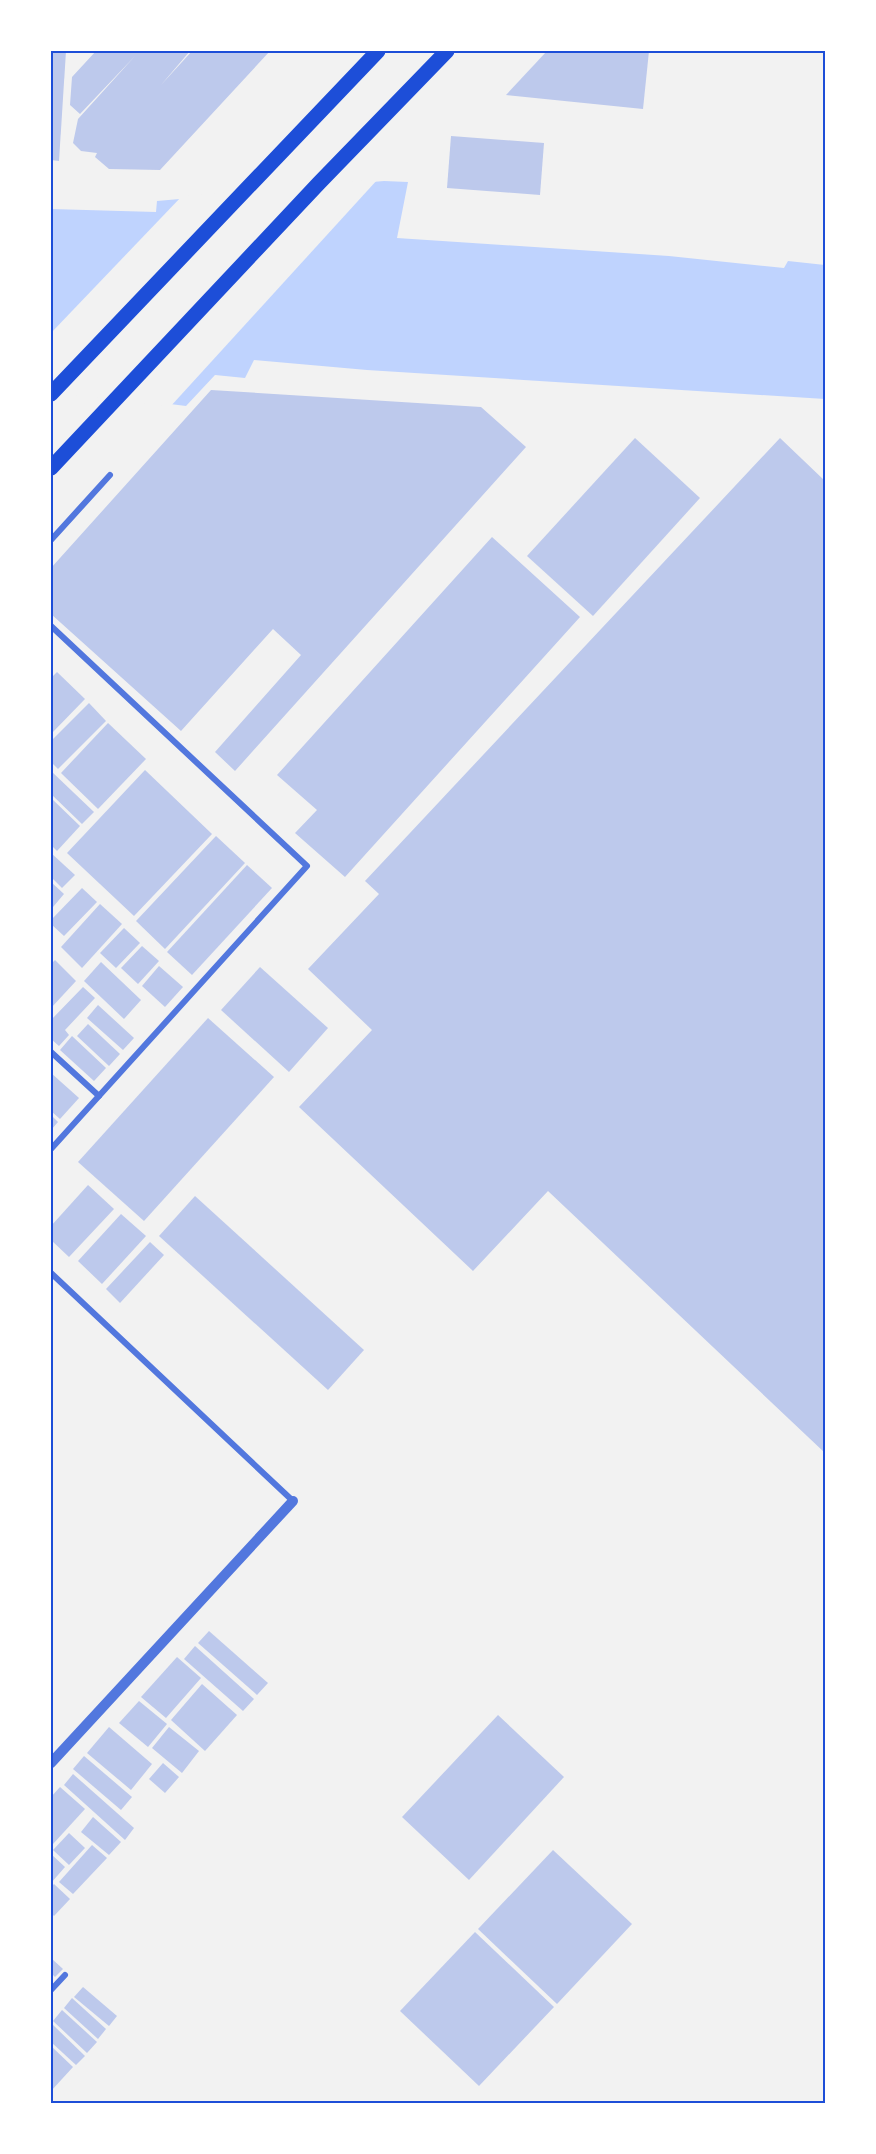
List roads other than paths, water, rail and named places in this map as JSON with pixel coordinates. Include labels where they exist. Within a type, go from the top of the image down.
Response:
[{"type":"main road","points":[[51,394],[378,51]]},
{"type":"main road","points":[[51,468],[319,183],[447,51]]},
{"type":"street","points":[[51,540],[110,475]]},
{"type":"street","points":[[51,626],[307,866],[51,1149]]},
{"type":"street","points":[[51,1052],[99,1096]]},
{"type":"street","points":[[51,1273],[293,1501],[51,1763]]},
{"type":"street","points":[[51,1990],[65,1975]]},
{"type":"water","points":[[384,181],[408,182],[397,238],[669,256],[784,268],[788,261],[825,265],[825,399],[367,370],[254,360],[245,378],[215,375],[186,406],[51,389],[51,209],[156,212],[157,201]]}]
